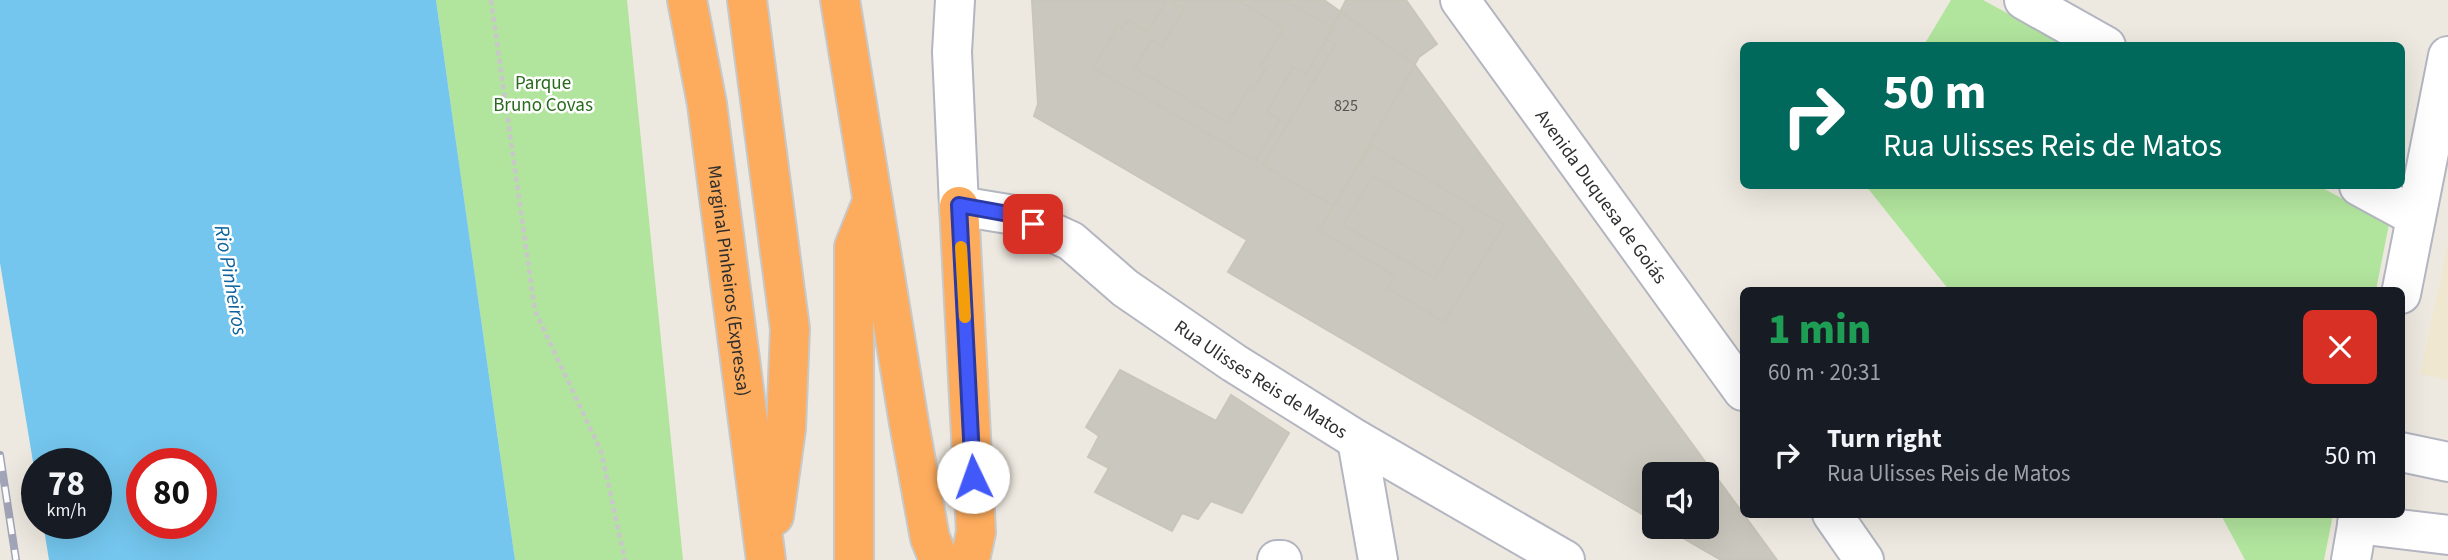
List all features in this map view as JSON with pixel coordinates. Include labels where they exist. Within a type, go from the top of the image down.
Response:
[{"type":"highway","name":"Marginal Pinheiros (Expressa)","points":[[687,0],[707,104],[767,560]]},
{"type":"highway","points":[[747,0],[790,329],[786,429],[767,560]]},
{"type":"highway","points":[[840,0],[914,449],[930,538],[939,560]]},
{"type":"highway","points":[[854,560],[854,247],[873,200]]},
{"type":"highway","points":[[959,205],[976,532],[970,560]]},
{"type":"street","points":[[955,0],[952,52],[959,205]]},
{"type":"street","name":"Avenida Duquesa de Goiás","points":[[1460,0],[1740,387]]},
{"type":"street","points":[[2024,0],[2099,42]]},
{"type":"street","points":[[2402,287],[2448,57]]},
{"type":"street","points":[[2366,189],[2416,216]]},
{"type":"street","name":"Rua Ulisses Reis de Matos","points":[[959,205],[1014,215],[1071,241],[1125,288],[1172,323],[1357,440],[1566,560]]},
{"type":"street","points":[[1357,440],[1378,560]]},
{"type":"street","points":[[2405,453],[2448,462]]},
{"type":"street","points":[[1835,518],[1864,560]]},
{"type":"street","points":[[2356,533],[2448,535]]},
{"type":"path","points":[[491,0],[535,311],[601,450],[625,560]]},
{"type":"shaded area","points":[[2448,244],[2448,380],[2420,374]]},
{"type":"green space","name":"Parque Bruno Covas","points":[[436,0],[627,0],[683,560],[515,560]]},
{"type":"green space","points":[[1951,0],[1983,0],[2060,42],[1926,42]]},
{"type":"green space","points":[[1868,189],[2325,189],[2389,224],[2377,287],[1947,287]]},
{"type":"green space","points":[[2223,518],[2332,518],[2324,560],[2245,560]]},
{"type":"water","name":"Rio Pinheiros","points":[[0,0],[436,0],[515,560],[49,560],[46,539],[112,539],[112,448],[31,448],[0,263]]},
{"type":"building","points":[[1032,0],[1324,0],[1415,65],[1705,462],[1642,462],[1642,514],[1228,272],[1247,240],[1034,116],[1038,104]]},
{"type":"building","points":[[1162,0],[1284,0],[1333,28],[1306,74],[1293,67],[1267,112],[1280,119],[1256,161],[1093,68],[1118,26],[1122,29],[1128,20],[1148,32],[1165,2]]},
{"type":"building","points":[[1174,0],[1237,0],[1284,28],[1260,67],[1265,70],[1253,88],[1250,86],[1228,123],[1135,68],[1151,40],[1162,46],[1184,9],[1172,3]]},
{"type":"building","points":[[1346,0],[1406,0],[1437,44],[1419,57],[1334,206],[1263,165],[1336,44],[1326,40]]},
{"type":"building","points":[[1371,145],[1504,225],[1444,322],[1388,288],[1395,276],[1319,230]]},
{"type":"building","points":[[1373,176],[1464,228],[1435,278],[1343,225]]},
{"type":"building","points":[[1120,370],[1216,421],[1231,395],[1289,433],[1242,513],[1211,501],[1198,519],[1182,513],[1172,531],[1095,492],[1109,468],[1088,457],[1099,436],[1086,427]]},
{"type":"building","points":[[1719,481],[1740,509],[1740,518],[1746,518],[1777,560],[1721,560],[1685,539],[1719,539]]},
{"type":"railway","points":[[0,455],[16,560]]},
{"type":"slow traffic","points":[[961,247],[965,317]]},
{"type":"route","points":[[973,477],[959,205],[1014,215],[1033,224]]}]
